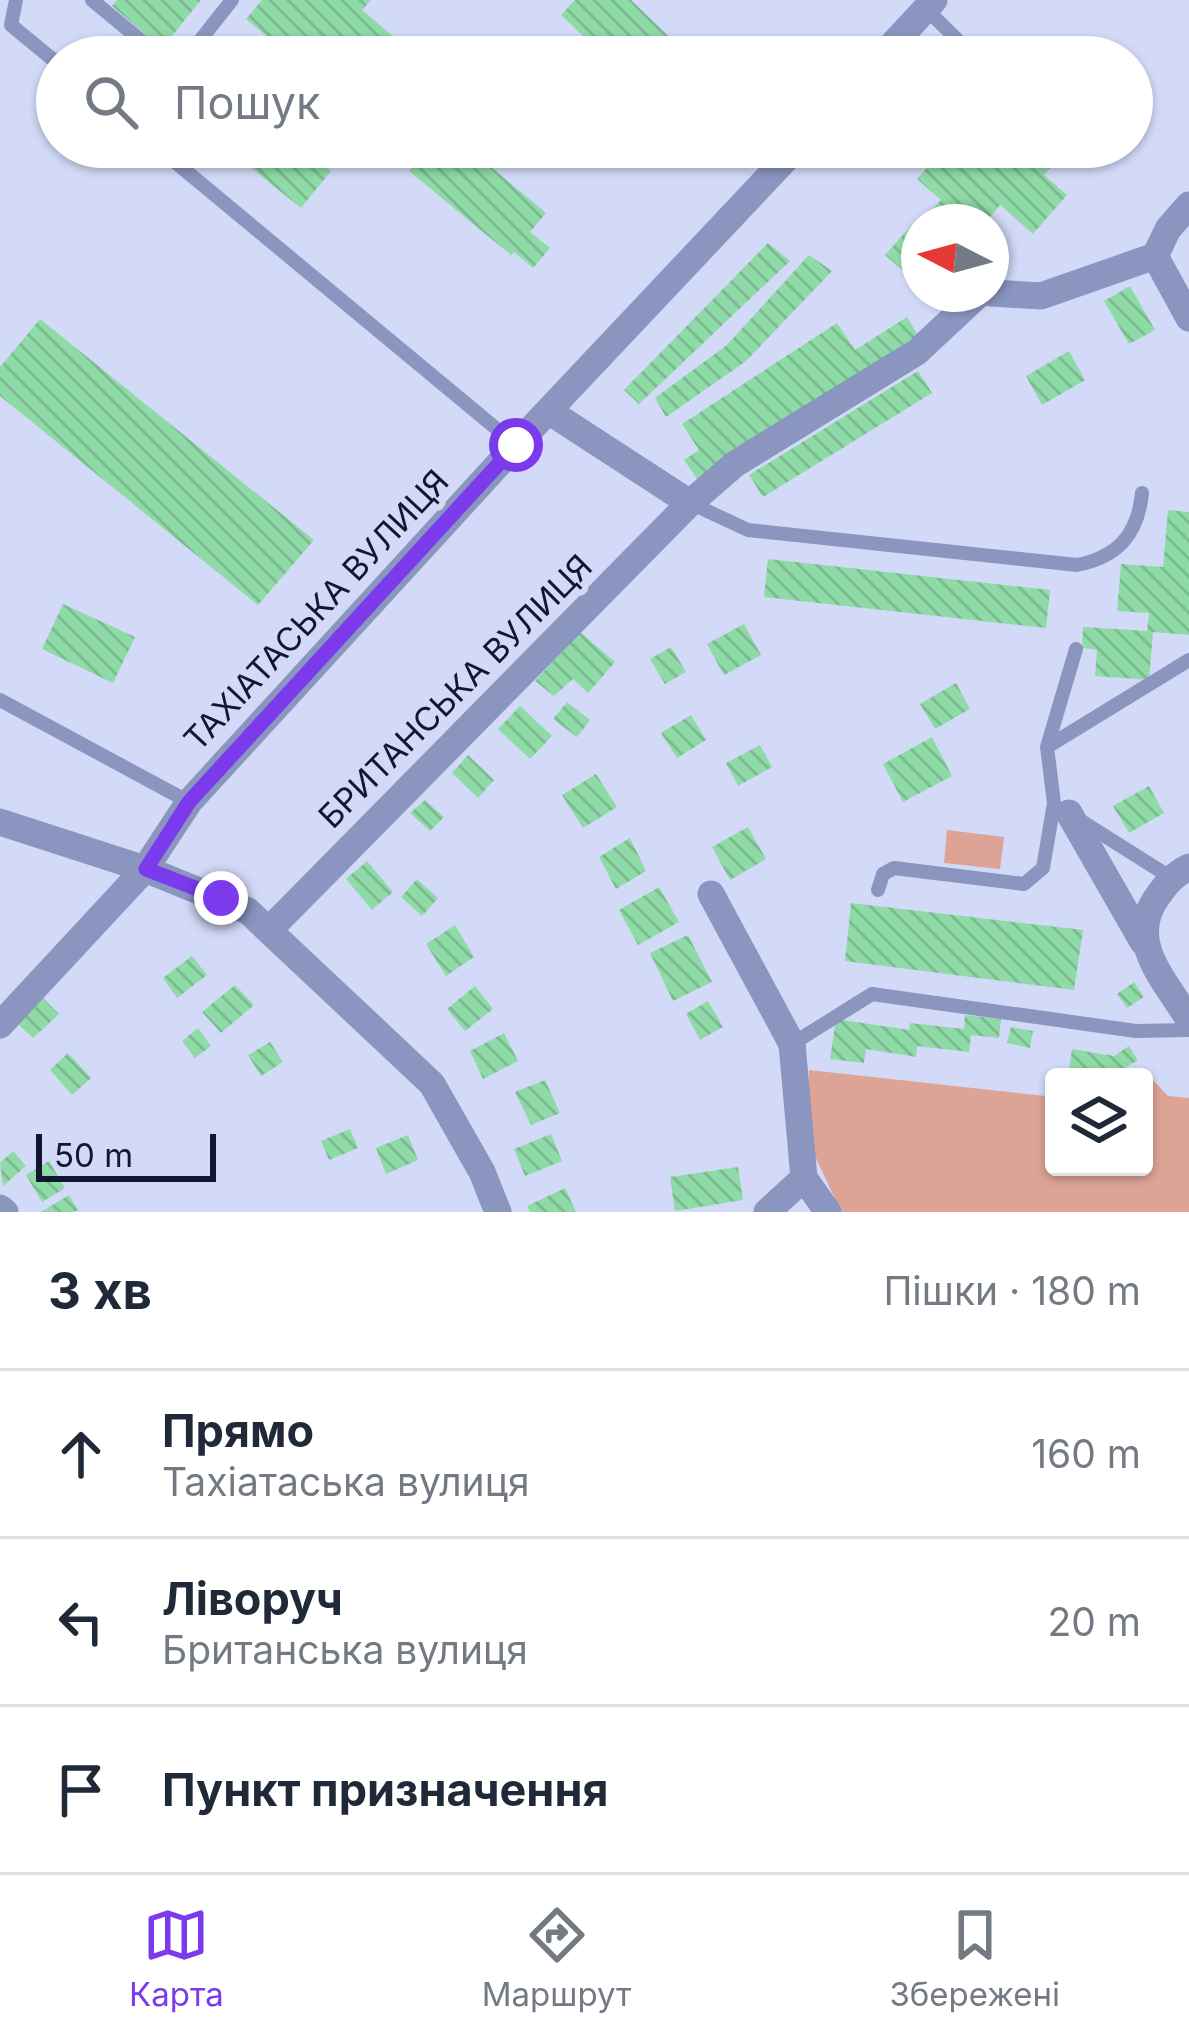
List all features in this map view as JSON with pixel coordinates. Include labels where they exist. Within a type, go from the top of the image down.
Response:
[{"type":"street","points":[[901,36],[930,5]]},
{"type":"street","name":"ТАХІАТАСЬКА ВУЛИЦЯ","points":[[0,1025],[146,869],[189,802],[777,168]]},
{"type":"street","points":[[1009,294],[1041,296],[1155,256],[1168,229],[1189,206]]},
{"type":"street","points":[[1155,256],[1189,318]]},
{"type":"street","name":"БРИТАНСЬКА ВУЛИЦЯ","points":[[270,928],[690,503],[735,464],[917,352],[960,312]]},
{"type":"street","points":[[550,412],[690,503]]},
{"type":"street","points":[[1062,808],[1189,1020]]},
{"type":"street","points":[[0,822],[146,869],[235,904],[270,928],[432,1084],[482,1172],[498,1212]]},
{"type":"street","points":[[1143,942],[1144,918],[1179,872]]},
{"type":"street","points":[[712,894],[792,1044],[804,1178],[828,1212]]},
{"type":"street","points":[[767,1212],[804,1178]]},
{"type":"lane","points":[[16,0],[11,25],[36,46]]},
{"type":"lane","points":[[92,0],[135,36]]},
{"type":"lane","points":[[204,36],[232,0]]},
{"type":"lane","points":[[930,5],[957,36]]},
{"type":"lane","points":[[182,168],[516,445]]},
{"type":"lane","points":[[690,503],[748,530],[1077,565],[1098,561],[1117,550],[1140,514],[1142,493]]},
{"type":"lane","points":[[878,890],[883,874],[894,868],[1024,884],[1043,868],[1062,808],[1047,747],[1076,650]]},
{"type":"lane","points":[[1047,747],[1189,660]]},
{"type":"lane","points":[[0,700],[189,802]]},
{"type":"lane","points":[[1062,808],[1179,872]]},
{"type":"lane","points":[[792,1044],[872,994],[1136,1030],[1189,1030]]},
{"type":"shaded area","points":[[947,830],[1004,837],[1000,869],[944,863]]},
{"type":"shaded area","points":[[809,1070],[1045,1096],[1045,1176],[1153,1176],[1153,1080],[1168,1096],[1189,1098],[1189,1212],[841,1212],[809,1143]]},
{"type":"building","points":[[117,0],[201,0],[172,36],[148,36],[112,6]]},
{"type":"building","points":[[262,0],[371,0],[362,10],[393,36],[267,36],[246,19]]},
{"type":"building","points":[[575,0],[631,0],[668,36],[583,36],[561,15]]},
{"type":"building","points":[[251,168],[327,168],[331,171],[301,208]]},
{"type":"building","points":[[492,168],[546,213],[530,232],[550,248],[533,268],[409,171]]},
{"type":"building","points":[[927,168],[1050,168],[1044,175],[1067,195],[1033,234],[1009,213],[1009,204],[937,204],[941,200],[917,179]]},
{"type":"building","points":[[901,237],[901,269],[885,255]]},
{"type":"building","points":[[768,243],[790,261],[639,404],[624,390]]},
{"type":"building","points":[[809,255],[832,271],[746,361],[666,417],[655,398],[727,345]]},
{"type":"building","points":[[1130,286],[1155,330],[1129,344],[1104,301]]},
{"type":"building","points":[[907,317],[918,335],[697,479],[684,460],[699,450],[682,424],[837,323],[855,350]]},
{"type":"building","points":[[40,319],[314,540],[258,605],[0,396],[0,367]]},
{"type":"building","points":[[1069,351],[1085,380],[1042,405],[1026,376]]},
{"type":"building","points":[[918,371],[932,393],[763,497],[749,475]]},
{"type":"building","points":[[1168,510],[1189,512],[1189,635],[1153,632],[1149,680],[1095,676],[1097,650],[1082,648],[1083,627],[1147,631],[1149,613],[1117,611],[1121,564],[1163,567]]},
{"type":"building","points":[[768,559],[1050,590],[1046,628],[764,597]]},
{"type":"building","points":[[63,604],[135,637],[113,683],[42,649]]},
{"type":"building","points":[[744,624],[761,655],[724,675],[707,644]]},
{"type":"building","points":[[580,632],[615,662],[588,693],[573,679],[554,696],[535,681]]},
{"type":"building","points":[[671,647],[686,672],[665,684],[650,659]]},
{"type":"building","points":[[956,683],[970,709],[935,729],[920,704]]},
{"type":"building","points":[[567,702],[590,720],[577,737],[553,719]]},
{"type":"building","points":[[520,706],[552,736],[530,759],[498,729]]},
{"type":"building","points":[[691,715],[706,740],[677,758],[661,733]]},
{"type":"building","points":[[932,737],[952,776],[903,802],[883,764]]},
{"type":"building","points":[[760,745],[772,767],[738,786],[726,763]]},
{"type":"building","points":[[468,755],[494,780],[478,798],[452,773]]},
{"type":"building","points":[[596,774],[617,807],[583,828],[562,795]]},
{"type":"building","points":[[1149,786],[1164,813],[1129,833],[1113,806]]},
{"type":"building","points":[[425,800],[444,817],[430,831],[410,813]]},
{"type":"building","points":[[748,827],[766,859],[730,880],[712,847]]},
{"type":"building","points":[[630,838],[646,871],[616,889],[599,857]]},
{"type":"building","points":[[367,861],[393,892],[372,910],[346,879]]},
{"type":"building","points":[[417,879],[438,898],[422,916],[401,897]]},
{"type":"building","points":[[659,887],[679,922],[638,945],[619,910]]},
{"type":"building","points":[[851,903],[1083,930],[1074,990],[845,961]]},
{"type":"building","points":[[455,925],[474,957],[446,976],[426,944]]},
{"type":"building","points":[[688,935],[712,982],[673,1001],[650,953]]},
{"type":"building","points":[[192,956],[207,975],[177,998],[163,978]]},
{"type":"building","points":[[1134,982],[1144,997],[1127,1008],[1117,994]]},
{"type":"building","points":[[235,985],[254,1005],[221,1033],[202,1012]]},
{"type":"building","points":[[475,986],[493,1009],[465,1031],[447,1009]]},
{"type":"building","points":[[43,998],[59,1014],[33,1038],[17,1023]]},
{"type":"building","points":[[708,1001],[723,1027],[700,1040],[686,1014]]},
{"type":"building","points":[[965,1015],[1001,1019],[999,1038],[971,1035],[969,1052],[917,1046],[916,1057],[866,1049],[864,1063],[830,1059],[836,1019],[909,1030],[910,1023],[964,1029]]},
{"type":"building","points":[[1011,1027],[1033,1031],[1030,1048],[1007,1043]]},
{"type":"building","points":[[198,1028],[211,1046],[195,1058],[182,1041]]},
{"type":"building","points":[[504,1033],[518,1061],[483,1079],[470,1051]]},
{"type":"building","points":[[270,1042],[283,1062],[261,1076],[248,1055]]},
{"type":"building","points":[[1129,1046],[1138,1060],[1125,1068],[1069,1068],[1072,1049],[1114,1056]]},
{"type":"building","points":[[68,1053],[91,1078],[72,1095],[50,1070]]},
{"type":"building","points":[[545,1080],[560,1113],[531,1125],[515,1092]]},
{"type":"building","points":[[350,1129],[358,1148],[329,1160],[321,1141]]},
{"type":"building","points":[[551,1134],[562,1161],[525,1176],[514,1149]]},
{"type":"building","points":[[408,1135],[418,1160],[386,1174],[376,1148]]},
{"type":"building","points":[[13,1151],[26,1166],[3,1186],[0,1163]]},
{"type":"building","points":[[49,1161],[65,1188],[42,1202],[26,1175]]},
{"type":"building","points":[[738,1167],[743,1200],[675,1211],[670,1177]]},
{"type":"building","points":[[565,1188],[576,1212],[530,1212],[527,1206]]},
{"type":"building","points":[[69,1195],[78,1210],[41,1212]]},
{"type":"route","points":[[221,898],[146,869],[189,802],[516,445]]}]
